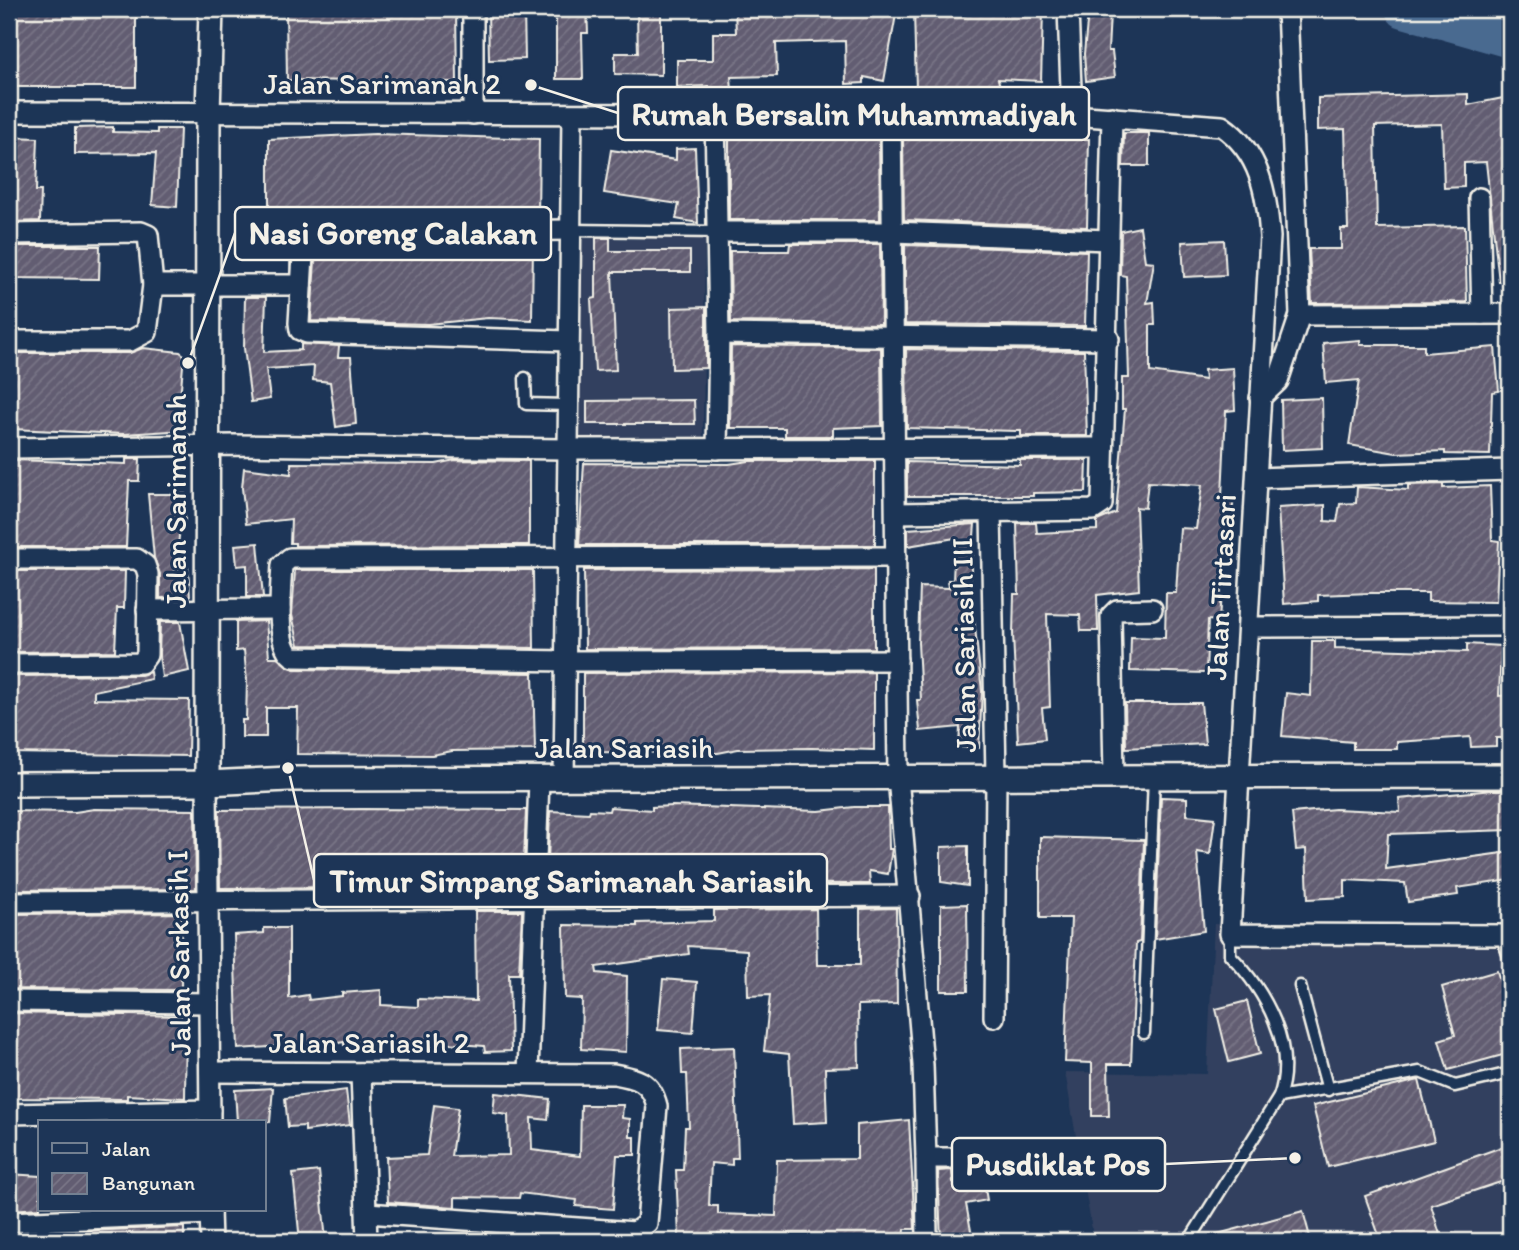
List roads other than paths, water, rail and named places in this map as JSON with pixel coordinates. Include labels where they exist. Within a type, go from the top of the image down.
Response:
[{"type":"street","name":"Jalan Sarimanah","points":[[207,783],[208,113],[211,9]]},
{"type":"street","points":[[473,9],[473,114]]},
{"type":"street","points":[[1068,9],[1072,115]]},
{"type":"street","points":[[1260,398],[1278,381],[1300,315],[1287,9]]},
{"type":"street","name":"Jalan Sarimanah 2","points":[[9,112],[1072,115],[1222,126],[1239,138],[1249,151],[1268,202],[1270,237],[1260,398]]},
{"type":"street","points":[[564,780],[572,115]]},
{"type":"street","points":[[715,115],[719,334],[717,449]]},
{"type":"street","points":[[891,116],[898,777],[926,1101],[927,1241]]},
{"type":"street","points":[[896,513],[1097,509],[1103,500],[1109,339],[1108,240],[1112,117]]},
{"type":"street","points":[[1479,198],[1482,314]]},
{"type":"street","points":[[568,341],[307,333],[299,327],[303,239],[309,233],[570,230]]},
{"type":"street","points":[[9,234],[141,232],[148,235],[150,240],[153,285],[147,332],[139,338],[130,341],[9,341]]},
{"type":"street","points":[[718,232],[893,232],[1108,240]]},
{"type":"street","points":[[153,285],[301,285]]},
{"type":"street","points":[[1300,315],[1510,314]]},
{"type":"street","points":[[719,334],[1109,339]]},
{"type":"street","name":"Jalan Tirtasari","points":[[1230,934],[1260,398]]},
{"type":"street","points":[[9,448],[1103,448]]},
{"type":"street","points":[[1257,478],[1510,470]]},
{"type":"street","name":"Jalan Sariasih III","points":[[991,513],[996,776],[994,1017]]},
{"type":"street","points":[[896,557],[290,558],[282,565],[280,609],[285,648],[294,657],[567,661],[897,660]]},
{"type":"street","points":[[9,559],[137,559],[147,569],[147,655],[137,664],[9,664]]},
{"type":"street","points":[[147,610],[208,607],[280,609]]},
{"type":"street","points":[[1114,776],[1111,616],[1117,610],[1152,609]]},
{"type":"street","points":[[1248,627],[1510,626]]},
{"type":"street","name":"Jalan Sariasih","points":[[9,784],[207,783],[289,779],[1510,776]]},
{"type":"street","points":[[528,1073],[539,780]]},
{"type":"street","name":"Jalan Sarkasih I","points":[[207,783],[210,1116]]},
{"type":"street","points":[[9,902],[910,897]]},
{"type":"street","points":[[1230,934],[1506,935]]},
{"type":"street","points":[[9,1001],[209,1003]]},
{"type":"street","name":"Jalan Sariasih 2","points":[[210,1072],[614,1074],[637,1078],[654,1092],[657,1106],[647,1223],[631,1236]]},
{"type":"street","points":[[361,1073],[367,1241]]},
{"type":"street","points":[[9,1114],[210,1116]]},
{"type":"street","points":[[926,1158],[996,1158],[1007,1172]]},
{"type":"street","points":[[9,1222],[210,1212],[211,1241]]},
{"type":"street","points":[[367,1213],[631,1236]]},
{"type":"lane","points":[[570,230],[718,232]]},
{"type":"lane","points":[[525,378],[526,404],[568,405]]},
{"type":"lane","points":[[1144,1033],[1154,776]]},
{"type":"lane","points":[[1189,1241],[1279,1097],[1286,1078],[1274,1019],[1249,974],[1230,955],[1230,934]]},
{"type":"lane","points":[[1506,935],[1510,959]]},
{"type":"lane","points":[[1300,986],[1328,1090]]},
{"type":"lane","points":[[1279,1097],[1420,1072],[1455,1086],[1510,1073]]},
{"type":"waterway","points":[[1404,9],[1510,39]]},
{"type":"place","name":"Rumah Bersalin Muhammadiyah","points":[[531,85]]},
{"type":"place","name":"Nasi Goreng Calakan","points":[[188,363]]},
{"type":"place","name":"Timur Simpang Sarimanah Sariasih","points":[[288,768]]},
{"type":"place","name":"Pusdiklat Pos","points":[[1295,1158]]}]
